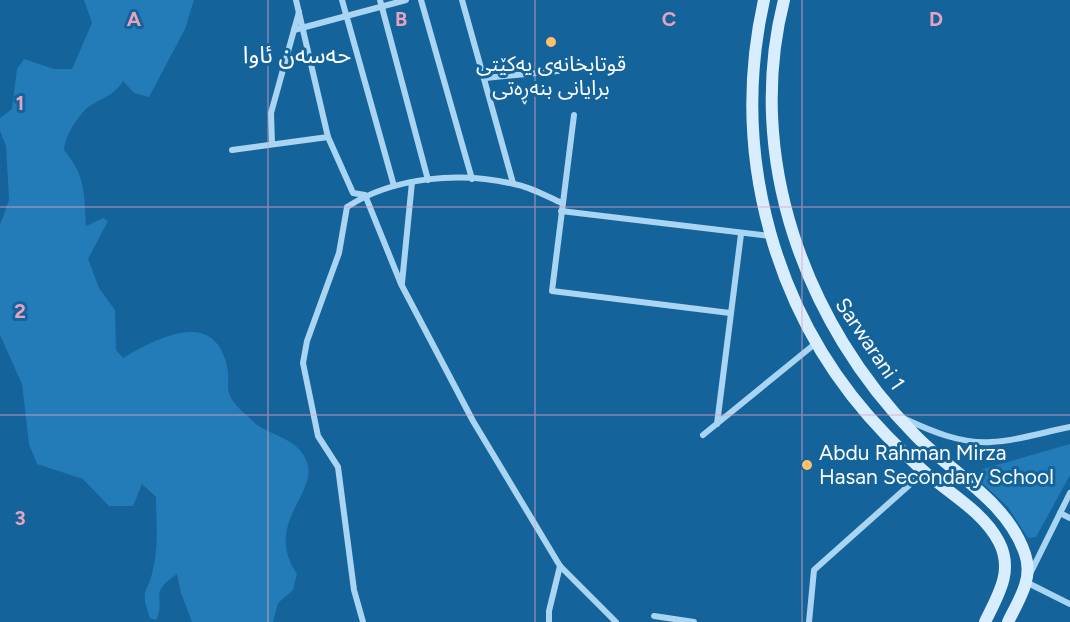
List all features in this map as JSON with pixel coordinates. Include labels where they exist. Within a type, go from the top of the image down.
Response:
[{"type":"main road","points":[[764,0],[752,71],[754,156],[770,236],[816,343],[885,434],[924,472],[984,521],[1004,553],[1005,579],[984,622]]},
{"type":"main road","name":"Sarwarani 1","points":[[784,0],[773,70],[777,167],[788,217],[814,291],[846,351],[894,413],[1006,519],[1025,554],[1026,582],[1008,622]]},
{"type":"main road","points":[[796,300],[814,291]]},
{"type":"street","points":[[296,0],[328,137],[354,193],[365,195]]},
{"type":"street","points":[[342,0],[394,186]]},
{"type":"street","points":[[294,30],[381,2],[406,0]]},
{"type":"street","points":[[421,0],[472,179]]},
{"type":"street","points":[[462,0],[513,183]]},
{"type":"street","points":[[381,2],[428,180]]},
{"type":"street","points":[[272,144],[271,113],[299,12]]},
{"type":"street","points":[[485,78],[558,70]]},
{"type":"street","points":[[574,115],[552,291],[730,313]]},
{"type":"street","points":[[232,150],[328,137]]},
{"type":"street","points":[[363,622],[354,590],[338,467],[318,436],[305,386],[303,363],[307,341],[339,253],[347,207],[365,195],[394,186],[428,180],[472,179],[513,183],[562,203]]},
{"type":"street","points":[[401,284],[412,182]]},
{"type":"street","points":[[365,195],[401,284],[473,421],[560,566],[616,622]]},
{"type":"street","points":[[561,211],[770,236]]},
{"type":"street","points":[[717,423],[741,234]]},
{"type":"street","points":[[703,435],[816,343]]},
{"type":"street","points":[[894,413],[934,432],[964,440],[990,442],[1070,428]]},
{"type":"street","points":[[809,622],[814,570],[924,472]]},
{"type":"street","points":[[1070,493],[1026,582],[1070,604]]},
{"type":"street","points":[[1060,513],[1070,518]]},
{"type":"street","points":[[549,622],[549,611],[560,566]]},
{"type":"street","points":[[654,616],[694,622]]},
{"type":"shaded area","points":[[84,0],[194,0],[185,29],[149,97],[134,93],[123,81],[115,91],[82,113],[69,134],[64,150],[80,177],[84,194],[86,226],[103,218],[108,221],[88,259],[99,288],[115,310],[116,350],[123,358],[150,343],[180,333],[195,332],[208,336],[219,346],[226,362],[231,398],[260,427],[299,449],[307,462],[308,474],[305,486],[288,525],[286,540],[288,556],[297,574],[293,590],[278,603],[273,622],[192,622],[181,593],[177,574],[160,591],[160,606],[156,620],[150,618],[145,596],[156,551],[156,497],[142,484],[133,506],[109,506],[83,479],[37,464],[29,444],[22,384],[0,335],[0,225],[9,200],[6,146],[0,131],[0,118],[12,109],[17,69],[24,59],[54,69],[72,69],[92,23]]},
{"type":"shaded area","points":[[1070,444],[1070,475],[1036,537],[1028,538],[1008,507],[978,479],[977,474],[983,469]]},
{"type":"place","name":"قوتابخانەی یەکێتی برایانی بنەڕەتی","points":[[551,42]]},
{"type":"place","name":"Abdu Rahman Mirza Hasan Secondary School","points":[[807,465]]},
{"type":"district","name":"حەسەن ئاوا","points":[[297,55]]}]
